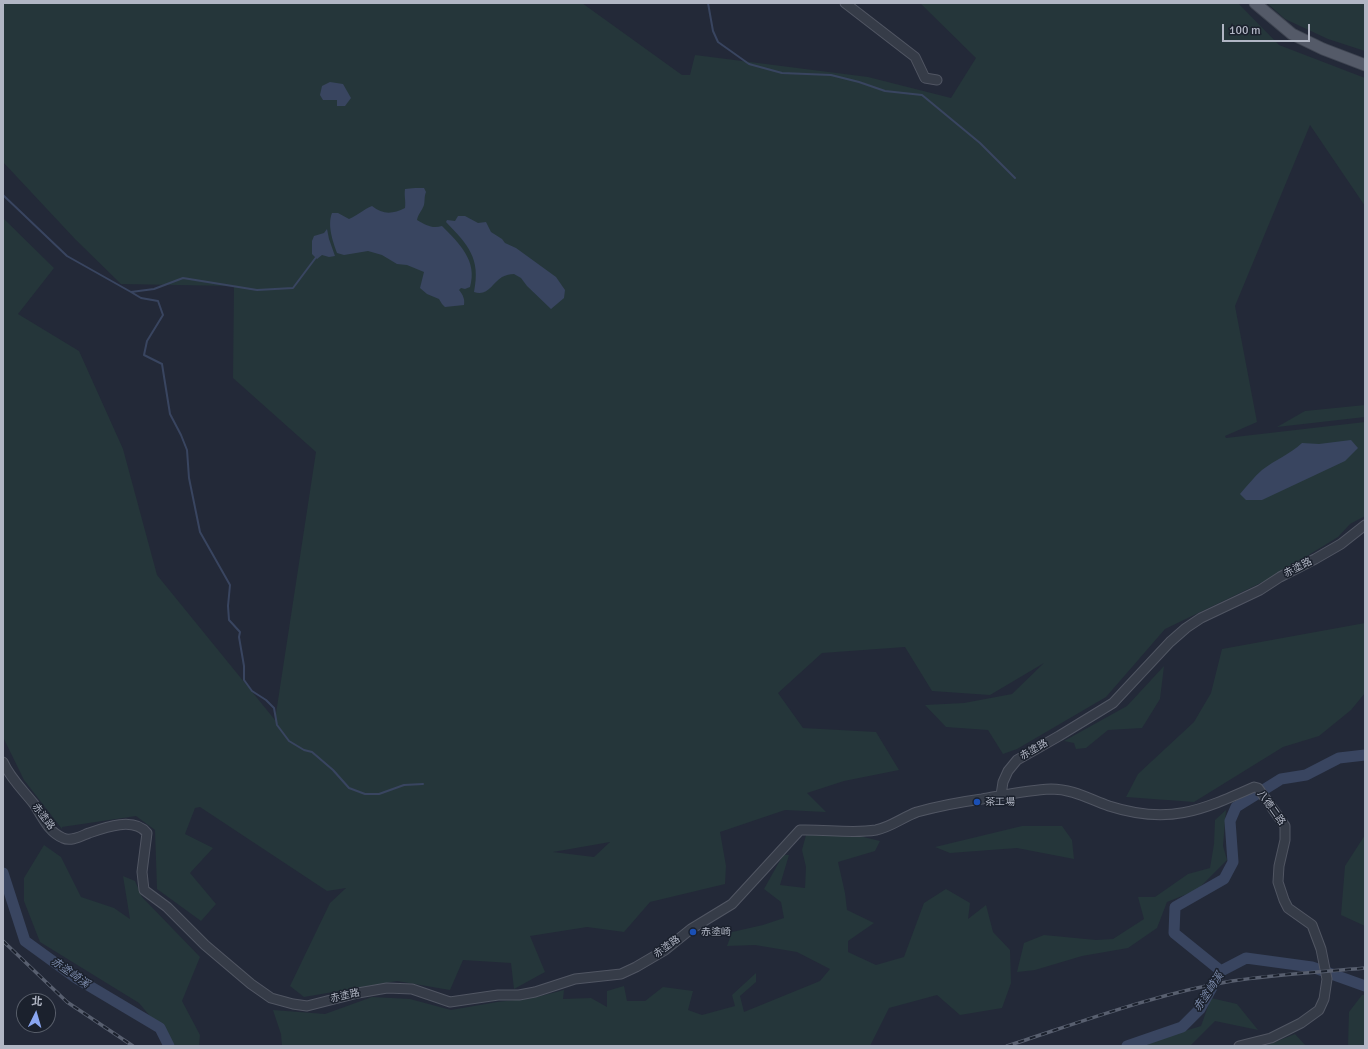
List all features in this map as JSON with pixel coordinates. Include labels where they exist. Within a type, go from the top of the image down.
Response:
[{"type":"main road","points":[[1255,3],[1292,34],[1322,49],[1365,65]]},
{"type":"street","points":[[845,3],[915,57],[925,78],[937,80]]},
{"type":"street","name":"赤塗路","points":[[3,762],[7,772],[33,802],[46,824],[62,838],[68,840],[109,827],[123,825],[135,825],[142,827],[147,833],[142,872],[144,890],[167,907],[205,945],[251,984],[271,998],[307,1006],[358,993],[387,988],[412,989],[450,1002],[498,995],[535,992],[575,979],[622,974],[665,950],[691,929],[732,904],[800,830],[860,832],[876,830],[886,828],[912,814],[930,808],[1001,795],[1003,782],[1008,771],[1017,760],[1060,736],[1113,703],[1170,642],[1186,628],[1201,618],[1260,590],[1280,577],[1315,560],[1341,544],[1365,525]]},
{"type":"street","name":"八德二路","points":[[1001,795],[1051,789],[1065,790],[1075,792],[1108,806],[1131,812],[1160,815],[1178,814],[1198,810],[1216,804],[1254,787],[1258,788],[1286,826],[1285,840],[1279,866],[1278,882],[1284,900],[1288,908],[1312,925],[1319,942],[1325,964],[1327,979],[1324,999],[1319,1010],[1301,1024],[1271,1038],[1239,1046]]},
{"type":"shaded area","points":[[3,3],[582,3],[682,75],[690,75],[695,55],[868,77],[951,98],[976,58],[920,3],[1238,3],[1279,45],[1365,78],[1365,206],[1310,125],[1235,306],[1257,422],[1225,436],[1226,438],[1365,422],[1365,516],[1350,524],[1338,537],[1271,578],[1165,629],[1106,697],[1017,749],[1003,754],[988,730],[946,727],[925,705],[964,703],[1012,694],[1044,663],[990,695],[932,691],[905,647],[822,653],[778,693],[803,728],[876,732],[899,770],[844,781],[807,793],[826,812],[785,810],[720,832],[726,866],[725,884],[650,902],[624,932],[587,927],[530,936],[545,972],[514,989],[511,963],[463,960],[450,990],[397,981],[304,997],[290,986],[330,903],[346,888],[327,891],[200,807],[195,808],[185,834],[213,848],[190,873],[216,904],[201,921],[157,889],[155,830],[136,816],[62,827],[62,829],[24,780],[3,737],[3,218],[54,268],[18,314],[79,351],[123,449],[157,575],[275,720],[316,452],[233,378],[234,286],[121,284],[75,239],[3,162]],"holes":[[[610,842],[594,857],[553,852]]]},
{"type":"shaded area","points":[[1267,3],[1365,3],[1365,51],[1328,39],[1285,19]]},
{"type":"shaded area","points":[[1365,405],[1365,417],[1277,427],[1305,411]]},
{"type":"shaded area","points":[[1365,623],[1365,693],[1351,710],[1319,736],[1283,747],[1194,802],[1126,797],[1138,774],[1194,722],[1211,693],[1222,649]]},
{"type":"shaded area","points":[[1164,666],[1160,699],[1142,728],[1108,730],[1086,748],[1076,749],[1074,743],[1064,741],[1127,706]]},
{"type":"shaded area","points":[[1226,810],[1223,846],[1227,860],[1197,890],[1167,902],[1157,928],[1128,948],[1082,956],[1035,970],[1017,972],[1024,943],[1044,935],[1096,940],[1113,939],[1144,919],[1138,897],[1155,897],[1188,874],[1210,868],[1214,844],[1215,820]]},
{"type":"shaded area","points":[[1022,826],[1062,826],[1072,840],[1074,859],[1017,848],[950,853],[935,847]]},
{"type":"shaded area","points":[[806,835],[855,835],[880,841],[875,851],[838,862],[847,910],[874,923],[848,941],[848,952],[876,965],[904,957],[924,903],[946,889],[970,903],[968,919],[986,905],[993,932],[1010,950],[1011,983],[1002,1008],[960,1015],[937,995],[889,1008],[870,1046],[282,1046],[281,1034],[273,1010],[325,1014],[372,997],[410,999],[451,1010],[497,1002],[533,998],[564,990],[563,999],[591,998],[607,1007],[607,991],[624,986],[627,1001],[645,1001],[663,987],[693,991],[688,1010],[702,1015],[735,1006],[732,995],[756,973],[756,982],[740,996],[744,1012],[820,981],[830,969],[797,952],[755,945],[727,946],[732,932],[763,925],[784,918],[781,902],[764,889],[783,855],[789,855],[780,885],[805,888],[806,867],[802,850]]},
{"type":"shaded area","points":[[1365,835],[1365,926],[1341,915],[1345,866]]},
{"type":"shaded area","points":[[44,845],[61,857],[81,897],[114,908],[130,919],[123,876],[135,881],[142,897],[200,957],[182,1001],[200,1035],[199,1046],[175,1046],[139,1003],[40,942],[24,901],[24,878]]},
{"type":"shaded area","points":[[1362,995],[1365,995],[1365,1046],[1348,1046],[1349,1012]]},
{"type":"shaded area","points":[[1211,998],[1237,1004],[1258,1030],[1215,1021],[1190,1046],[1136,1046],[1201,1026]]},
{"type":"shaded area","points":[[1295,1034],[1306,1046],[1265,1046]]},
{"type":"water","points":[[330,82],[343,84],[351,98],[345,106],[337,106],[337,100],[323,100],[320,95],[322,86]]},
{"type":"water","points":[[424,188],[426,192],[424,205],[417,220],[432,227],[442,226],[455,239],[469,261],[472,278],[470,287],[465,289],[461,288],[459,290],[463,297],[464,305],[445,307],[439,299],[427,294],[420,288],[424,272],[407,265],[397,264],[382,255],[368,251],[344,255],[337,253],[330,228],[332,213],[338,213],[349,219],[372,206],[380,211],[388,213],[396,211],[405,208],[405,189]]},
{"type":"water","points":[[458,216],[465,216],[478,223],[486,222],[491,232],[502,239],[505,243],[516,248],[556,277],[565,290],[564,298],[551,309],[527,286],[521,278],[514,274],[502,277],[490,289],[483,293],[474,292],[476,270],[471,253],[461,238],[446,222],[447,220],[455,221]]},
{"type":"water","points":[[327,229],[335,256],[329,257],[322,255],[317,259],[312,254],[312,241],[314,236],[324,233]]},
{"type":"water","points":[[1351,440],[1358,448],[1345,461],[1262,500],[1246,500],[1240,494],[1262,470],[1302,443],[1319,444]]},
{"type":"waterway","points":[[708,3],[713,31],[718,42],[749,64],[782,73],[831,75],[859,82],[885,91],[922,95],[980,143],[1015,178]]},
{"type":"waterway","points":[[3,195],[67,256],[131,292],[154,289],[183,278],[257,290],[293,288],[317,256]]},
{"type":"waterway","points":[[131,292],[141,298],[158,301],[163,315],[147,341],[144,355],[162,364],[170,414],[187,450],[189,478],[200,532],[230,585],[228,606],[229,620],[240,632],[239,637],[244,666],[244,680],[252,691],[266,700],[274,708],[277,725],[289,741],[304,750],[312,752],[333,770],[349,788],[365,794],[379,794],[404,785],[423,784]]},
{"type":"waterway","points":[[1221,971],[1174,933],[1175,907],[1224,879],[1233,862],[1230,821],[1236,807],[1281,779],[1306,775],[1339,758],[1365,755]]},
{"type":"waterway","name":"赤塗崎溪","points":[[3,873],[25,941],[76,978],[160,1028],[169,1046]]},
{"type":"waterway","name":"赤塗崎溪","points":[[1127,1046],[1182,1027],[1200,1009],[1221,971],[1246,958],[1312,967],[1365,986]]},
{"type":"railway","points":[[3,941],[67,1002],[133,1046]]},
{"type":"railway","points":[[1007,1046],[1118,1009],[1175,993],[1232,981],[1298,973],[1365,968]]},
{"type":"place","name":"茶工場","points":[[977,802]]},
{"type":"place","name":"赤塗崎","points":[[693,932]]}]
